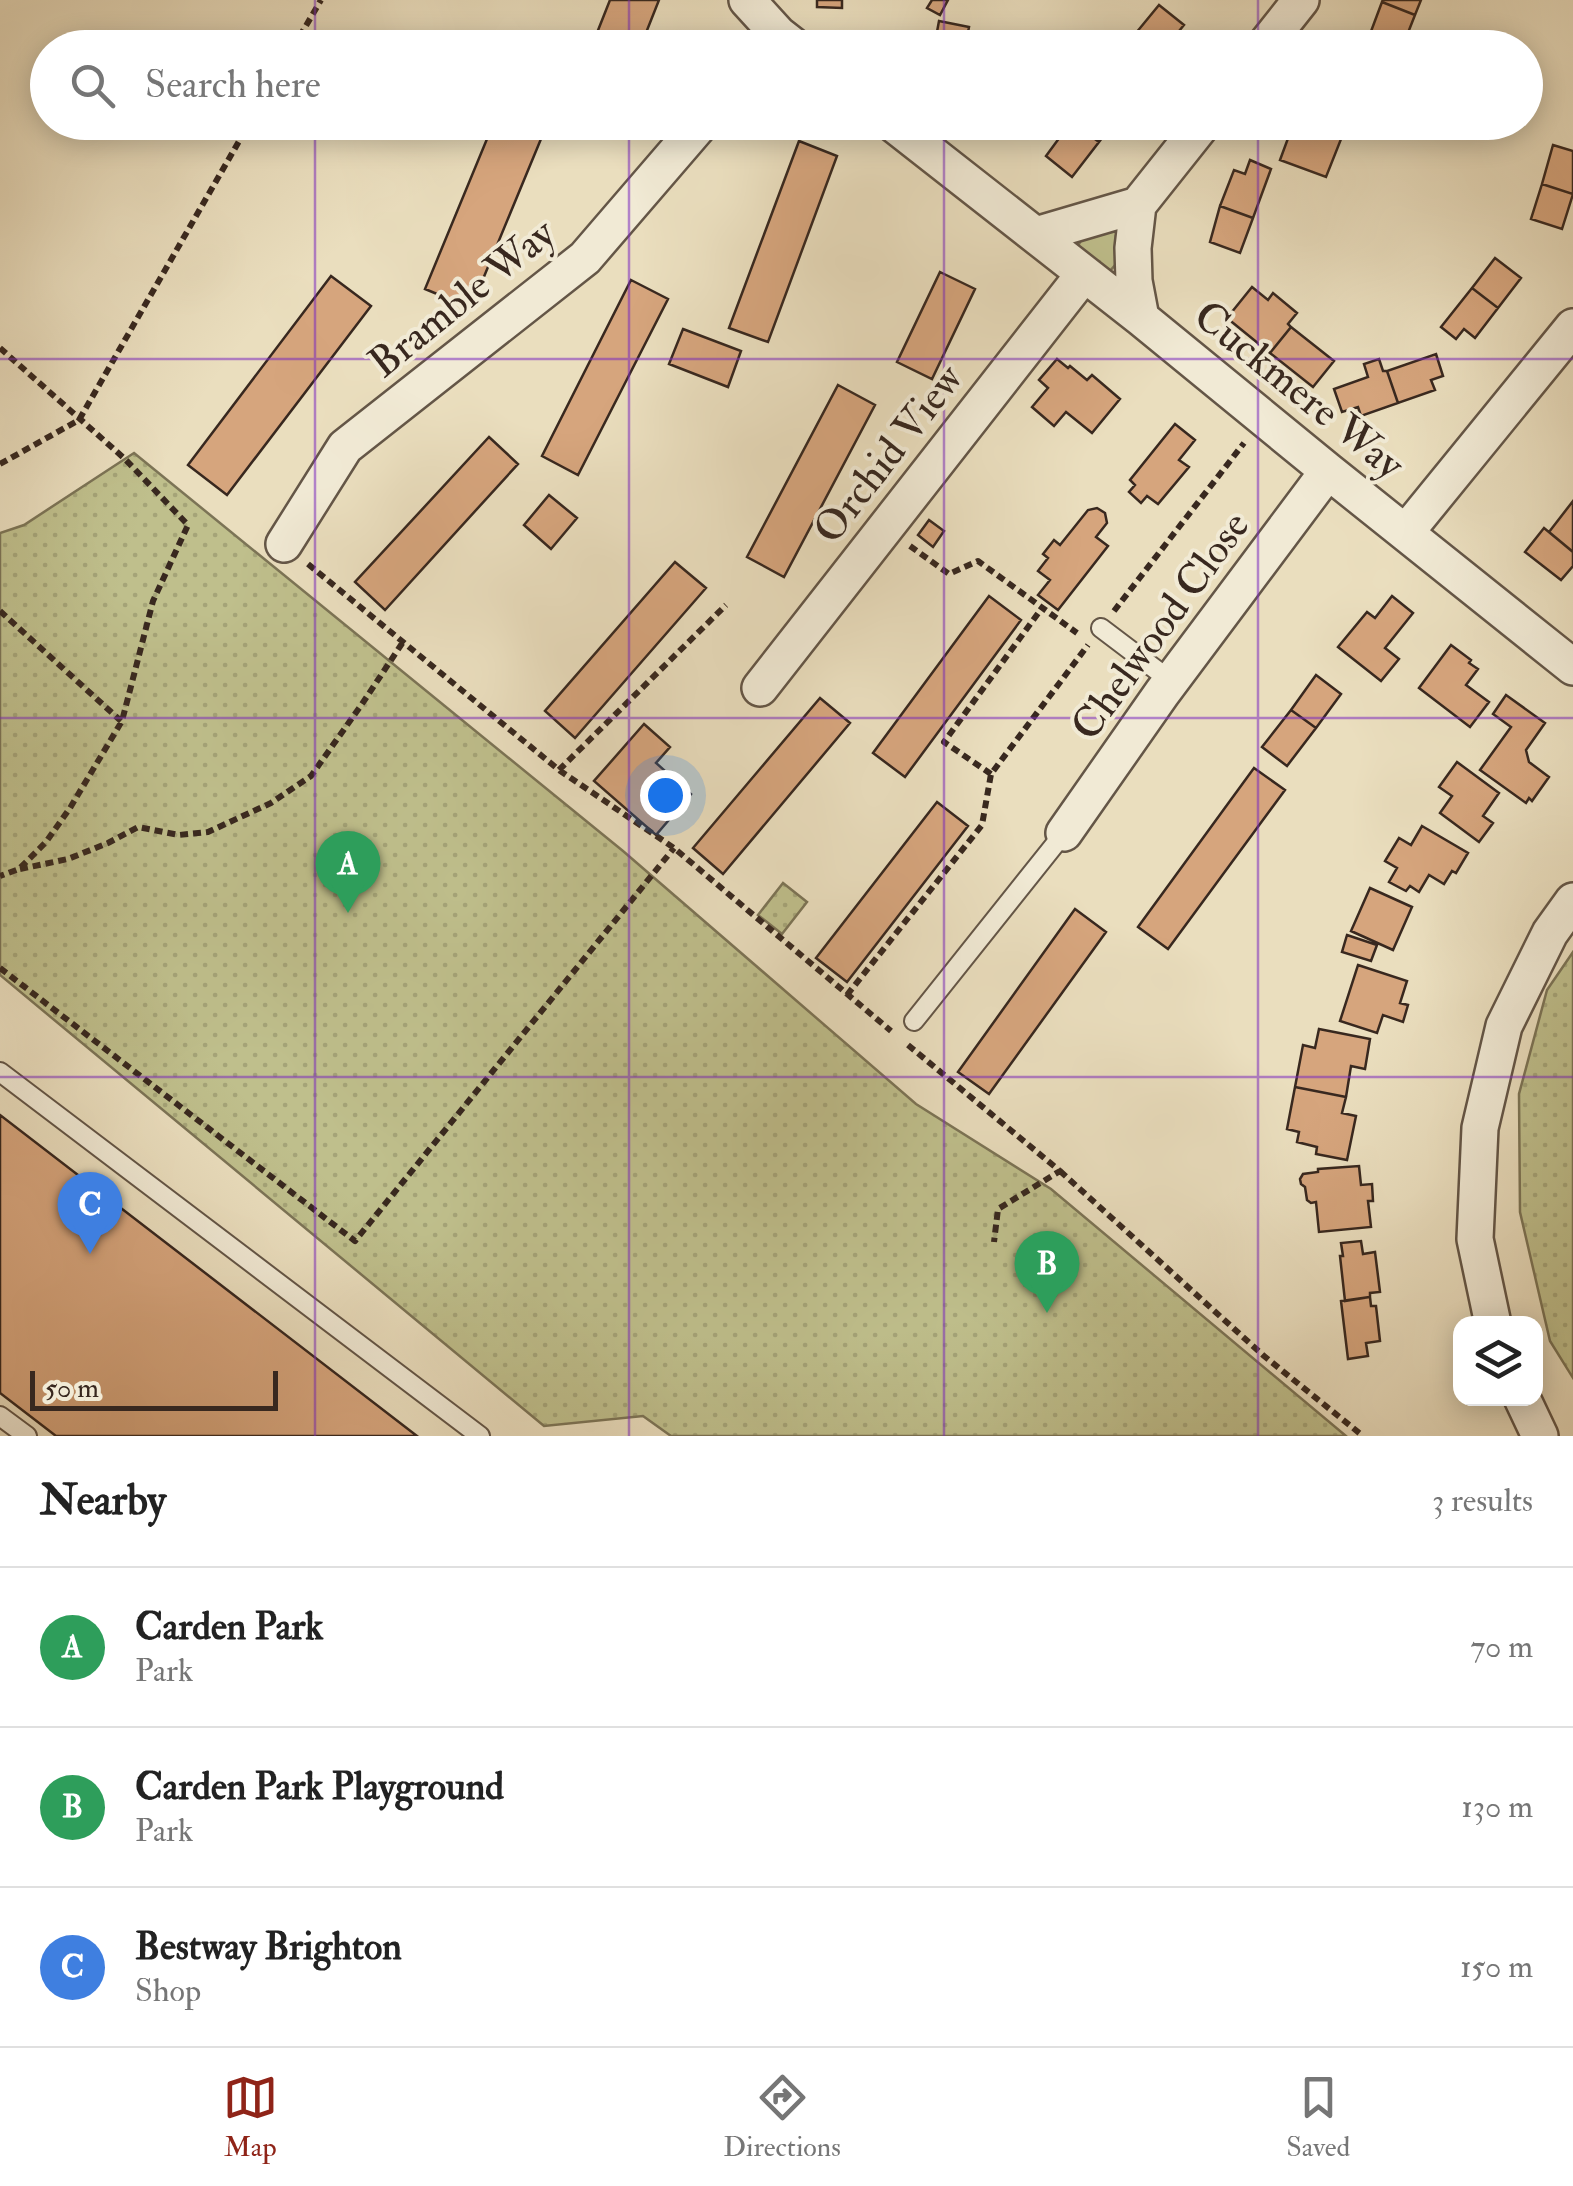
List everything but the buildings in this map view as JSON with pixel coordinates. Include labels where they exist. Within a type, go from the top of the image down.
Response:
[{"type":"street","points":[[747,0],[770,30]]},
{"type":"street","points":[[1277,30],[1301,0]]},
{"type":"street","name":"Bramble Way","points":[[284,544],[345,447],[585,258],[687,140]]},
{"type":"street","points":[[915,140],[1141,318]]},
{"type":"street","points":[[1036,236],[1138,204],[1190,140]]},
{"type":"street","name":"Cuckmere Way","points":[[1138,204],[1132,248],[1141,318],[1573,668]]},
{"type":"street","name":"Orchid View","points":[[760,688],[1084,274]]},
{"type":"street","points":[[1406,532],[1573,328]]},
{"type":"street","name":"Chelwood Close","points":[[1064,832],[1171,680],[1328,471]]},
{"type":"street","points":[[1491,1316],[1476,1239],[1480,1128],[1504,1026],[1550,933],[1573,900]]},
{"type":"lane","points":[[1101,628],[1171,680]]},
{"type":"lane","points":[[914,1021],[1064,832]]},
{"type":"lane","points":[[0,1072],[480,1436]]},
{"type":"lane","points":[[0,1416],[27,1436]]},
{"type":"path","points":[[303,30],[320,0]]},
{"type":"path","points":[[0,464],[79,420],[240,140]]},
{"type":"path","points":[[0,348],[125,459],[188,525],[153,601],[122,721],[70,808],[46,842],[18,869]]},
{"type":"path","points":[[1101,628],[1262,418]]},
{"type":"path","points":[[847,995],[982,825],[990,774],[1090,642],[978,561],[949,574],[885,528]]},
{"type":"path","points":[[284,544],[559,770],[674,848],[1060,1172],[1264,1356],[1363,1436]]},
{"type":"path","points":[[559,770],[726,604]]},
{"type":"path","points":[[990,774],[944,742],[1042,608]]},
{"type":"path","points":[[0,611],[122,721]]},
{"type":"path","points":[[0,876],[68,860],[138,827],[179,835],[208,832],[271,803],[311,776],[402,642]]},
{"type":"path","points":[[0,968],[356,1241],[674,848]]},
{"type":"path","points":[[994,1242],[998,1208],[1060,1172]]},
{"type":"green space","points":[[1118,227],[1116,264],[1109,272],[1078,246],[1084,235]]},
{"type":"green space","points":[[134,453],[623,851],[916,1104],[1051,1189],[1346,1436],[671,1436],[643,1416],[544,1426],[0,975],[0,533],[24,525]]},
{"type":"green space","points":[[783,883],[807,902],[782,934],[758,915]]},
{"type":"green space","points":[[1573,952],[1573,1378],[1550,1341],[1520,1212],[1519,1094],[1547,990]]},
{"type":"place","name":"Carden Park","points":[[348,913]]},
{"type":"place","name":"Bestway Brighton","points":[[90,1254]]},
{"type":"place","name":"Carden Park Playground","points":[[1047,1313]]}]
